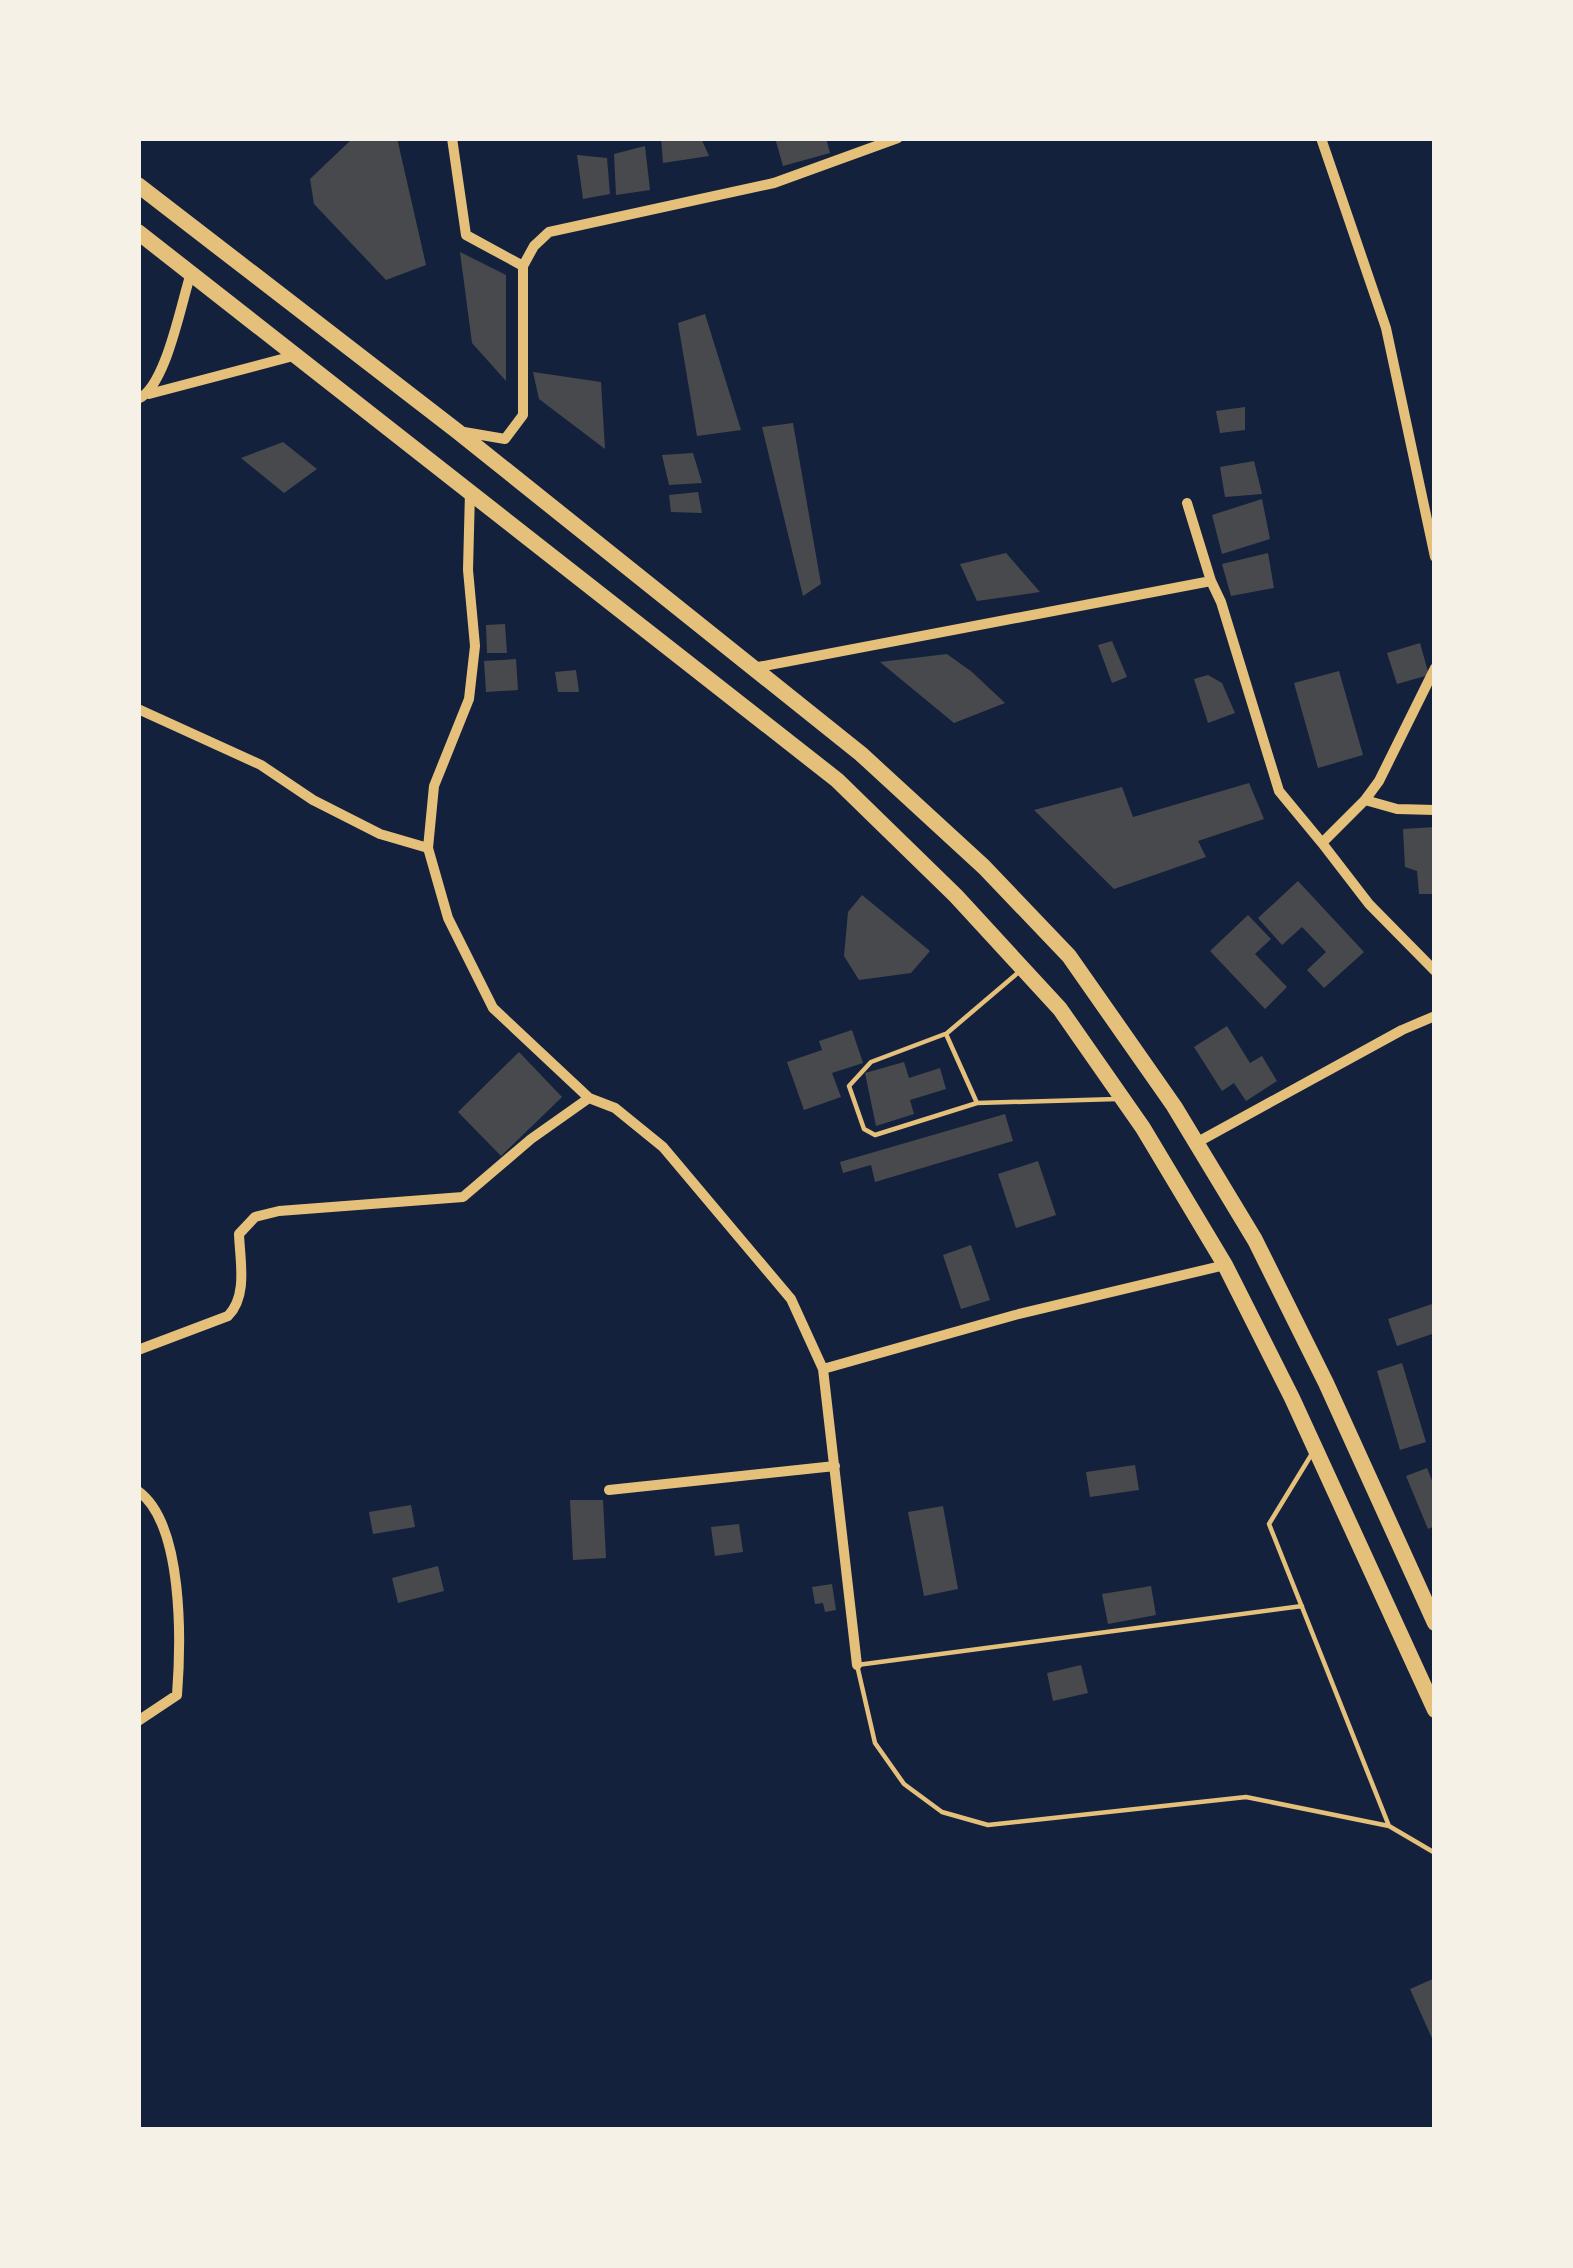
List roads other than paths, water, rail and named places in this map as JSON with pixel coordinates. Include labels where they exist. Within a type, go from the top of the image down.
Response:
[{"type":"highway","points":[[138,185],[458,431],[861,754],[985,867],[1070,956],[1255,1240],[1435,1623]]},
{"type":"highway","points":[[138,232],[837,780],[956,896],[1060,1009],[1225,1264],[1435,1710]]},
{"type":"street","points":[[452,138],[466,235],[523,266]]},
{"type":"street","points":[[458,431],[505,439],[523,415],[523,266],[549,232],[775,183],[898,138]]},
{"type":"street","points":[[1321,138],[1386,328],[1435,557]]},
{"type":"street","points":[[144,397],[161,372],[191,273]]},
{"type":"street","points":[[144,397],[297,355]]},
{"type":"street","points":[[470,489],[467,571],[476,646],[469,700],[434,787],[428,848],[448,918],[493,1008],[589,1098],[615,1108],[663,1147],[791,1299],[823,1370],[857,1665]]},
{"type":"street","points":[[1186,502],[1279,790],[1369,904],[1435,971]]},
{"type":"street","points":[[753,668],[1211,581]]},
{"type":"street","points":[[1322,843],[1379,781],[1435,668]]},
{"type":"street","points":[[138,709],[262,765],[314,800],[380,834],[428,848]]},
{"type":"street","points":[[1365,800],[1397,809],[1435,810]]},
{"type":"street","points":[[1196,1143],[1435,1016]]},
{"type":"street","points":[[138,1350],[228,1316],[236,1308],[239,1234],[255,1217],[320,1207],[463,1197],[589,1098]]},
{"type":"street","points":[[823,1370],[1015,1315],[1225,1264]]},
{"type":"street","points":[[609,1490],[835,1466]]},
{"type":"street","points":[[138,1491],[152,1501],[166,1535],[181,1651],[177,1695],[138,1721]]},
{"type":"lane","points":[[1023,969],[946,1034],[871,1061],[849,1086],[864,1129],[875,1135],[976,1103],[1122,1099]]},
{"type":"lane","points":[[946,1034],[976,1103]]},
{"type":"lane","points":[[1315,1448],[1269,1524],[1389,1826]]},
{"type":"lane","points":[[1302,1606],[857,1665],[875,1743],[904,1784],[942,1812],[988,1825],[1246,1797],[1389,1826],[1435,1852]]}]
